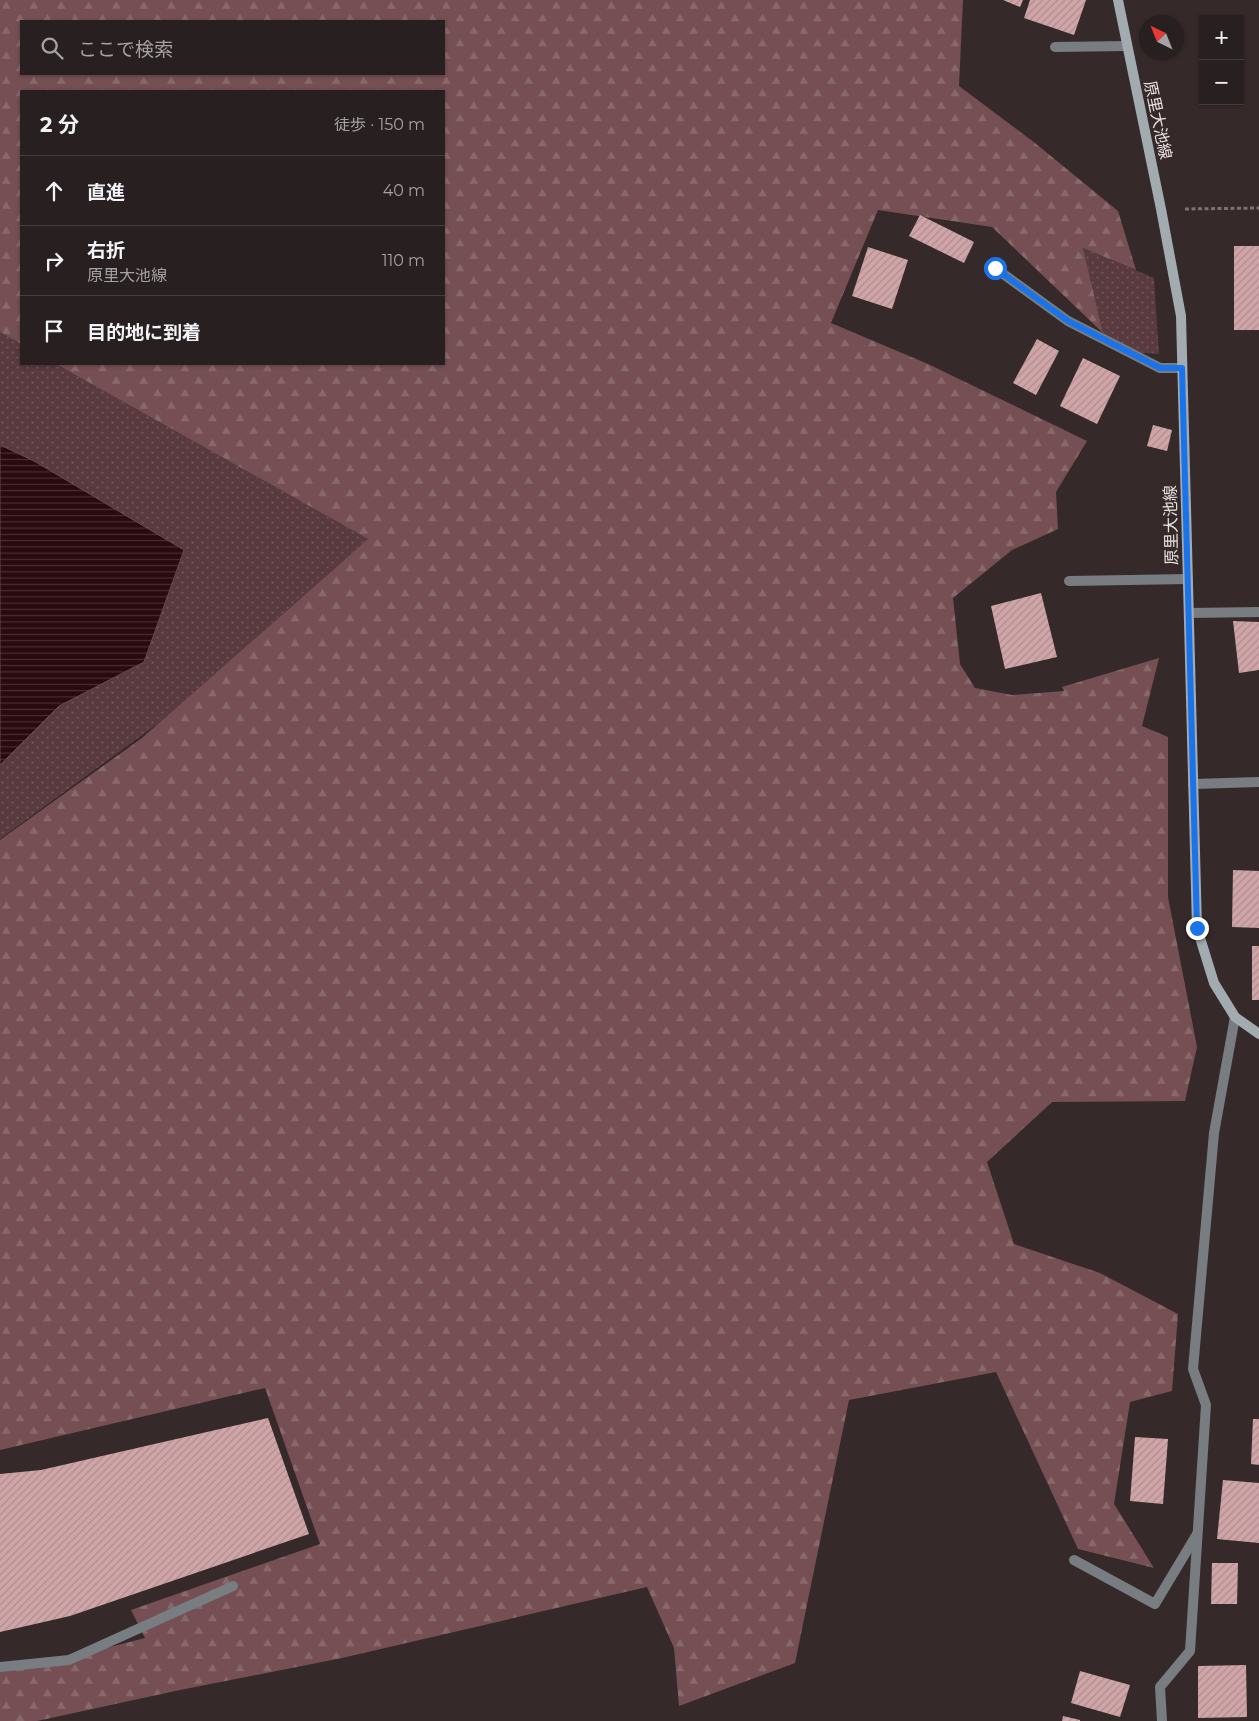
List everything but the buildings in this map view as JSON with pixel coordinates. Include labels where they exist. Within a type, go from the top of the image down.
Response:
[{"type":"main road","name":"原里大池線","points":[[1118,0],[1181,316],[1197,928],[1214,983],[1235,1017],[1259,1034]]},
{"type":"street","points":[[1055,47],[1127,46]]},
{"type":"street","points":[[995,268],[1068,321],[1160,368],[1182,368]]},
{"type":"street","points":[[1069,581],[1188,579]]},
{"type":"street","points":[[1189,614],[1259,612]]},
{"type":"street","points":[[1193,784],[1259,782]]},
{"type":"street","points":[[1162,1721],[1160,1687],[1190,1651],[1206,1405],[1193,1369],[1214,1133],[1235,1017]]},
{"type":"street","points":[[1074,1560],[1155,1604],[1198,1533]]},
{"type":"street","points":[[0,1667],[69,1660],[233,1586]]},
{"type":"path","points":[[1161,209],[1259,208]]},
{"type":"shaded area","points":[[1083,248],[1154,278],[1159,354],[1133,352],[1103,333]]},
{"type":"shaded area","points":[[0,332],[20,343],[20,365],[58,365],[368,539],[160,722],[0,839],[0,765],[59,706],[144,662],[34,461],[0,445]]},
{"type":"shaded area","points":[[0,445],[34,461],[184,550],[144,662],[59,706],[0,765]]},
{"type":"green space","points":[[0,0],[963,0],[959,86],[1035,143],[1118,211],[1136,270],[1083,248],[1103,333],[992,227],[878,210],[831,323],[928,364],[1087,441],[1056,492],[1058,529],[1012,550],[953,598],[960,664],[975,688],[1012,695],[1064,691],[1062,687],[1159,658],[1142,726],[1168,737],[1168,897],[1197,1047],[1185,1101],[1052,1102],[987,1162],[1014,1244],[1100,1273],[1178,1314],[1172,1391],[1130,1402],[1114,1504],[1154,1568],[1078,1549],[996,1372],[849,1400],[795,1663],[679,1706],[674,1648],[647,1587],[342,1658],[37,1721],[0,1721],[0,1667],[56,1661],[145,1638],[131,1610],[320,1544],[265,1388],[0,1450],[0,840],[142,738],[368,539],[58,365],[445,365],[445,90],[20,90],[20,343],[0,332]]},
{"type":"route","points":[[995,268],[1068,321],[1160,368],[1182,368],[1197,928]]}]
